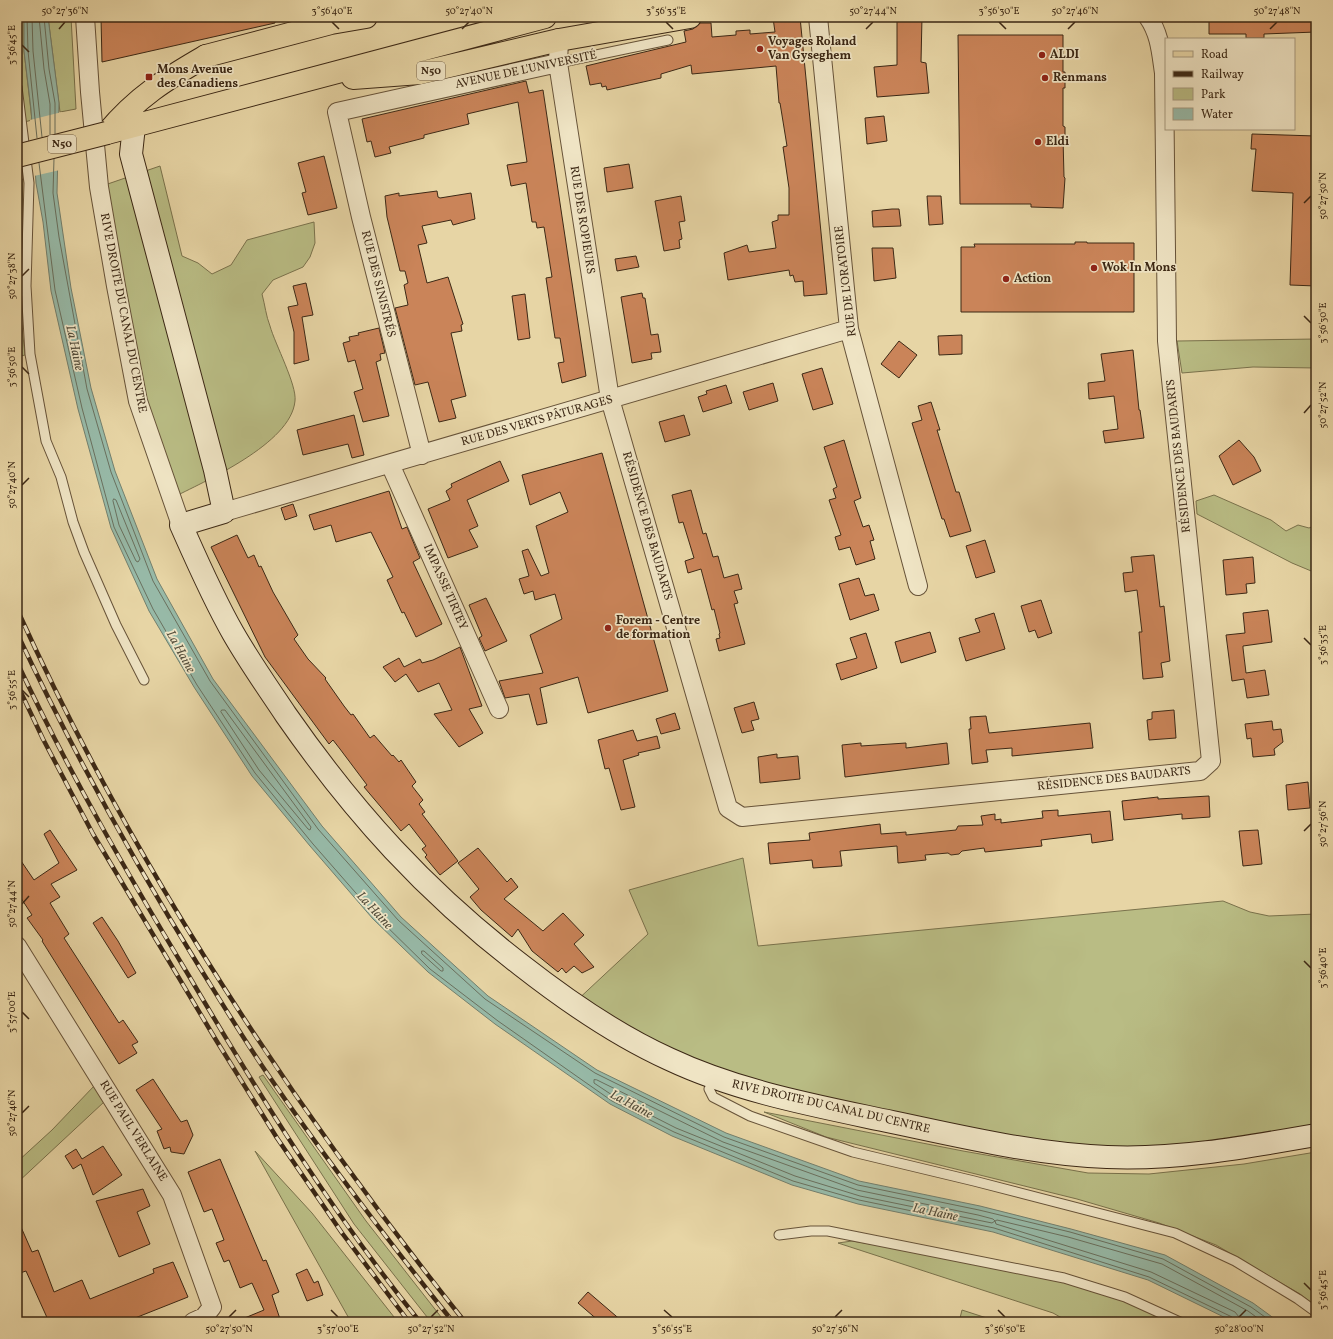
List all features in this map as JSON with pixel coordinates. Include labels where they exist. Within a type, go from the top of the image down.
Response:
[{"type":"main road","points":[[107,133],[126,110],[150,90],[206,56],[322,21],[366,17]]},
{"type":"main road","points":[[300,82],[545,17]]},
{"type":"main road","name":"N50","points":[[17,156],[300,82],[420,73],[559,40],[684,18]]},
{"type":"street","name":"RIVE DROITE DU CANAL DU CENTRE","points":[[85,17],[99,187],[116,286],[138,401],[181,525],[206,581],[233,633],[312,752],[382,840],[450,907],[496,947],[548,986],[634,1042],[670,1060],[713,1077],[773,1095],[934,1131],[1027,1149],[1069,1155],[1161,1157],[1204,1153],[1316,1134]]},
{"type":"street","name":"RUE DE L'ORATOIRE","points":[[818,17],[849,329],[918,586]]},
{"type":"street","name":"RÉSIDENCE DES BAUDARTS","points":[[610,399],[728,808],[742,817],[1200,771],[1211,761],[1167,341],[1164,73],[1160,42],[1153,20]]},
{"type":"street","name":"RUE DES ROPIEURS","points":[[559,40],[558,63],[610,399]]},
{"type":"street","name":"AVENUE DE L'UNIVERSITÉ","points":[[337,112],[558,63]]},
{"type":"street","name":"RUE DES SINISTRÉS","points":[[337,112],[361,217],[422,455]]},
{"type":"street","points":[[134,126],[131,154],[215,470],[224,512],[181,525]]},
{"type":"street","name":"RUE DES VERTS PÂTURAGES","points":[[224,512],[849,329]]},
{"type":"street","name":"IMPASSE TIRTEY","points":[[390,464],[499,709]]},
{"type":"street","name":"RUE PAUL VERLAINE","points":[[17,946],[172,1195],[212,1307],[204,1317],[193,1322]]},
{"type":"lane","name":"AVENUE DE L'UNIVERSITÉ","points":[[558,63],[668,40]]},
{"type":"lane","points":[[17,87],[29,183],[26,286],[30,354],[46,441],[61,477],[73,522],[84,552],[116,625],[144,680]]},
{"type":"lane","points":[[709,1089],[713,1097],[750,1116],[853,1152],[997,1186],[1175,1233],[1235,1261],[1298,1298],[1316,1312]]},
{"type":"lane","points":[[779,1235],[811,1231],[828,1231],[1064,1278],[1125,1297],[1180,1322]]},
{"type":"green space","points":[[17,17],[24,17],[24,51],[32,120],[17,124]]},
{"type":"green space","points":[[48,17],[71,17],[76,109],[60,112]]},
{"type":"green space","points":[[160,166],[182,256],[198,263],[212,274],[231,265],[247,240],[314,222],[315,243],[310,257],[303,267],[273,280],[262,294],[273,334],[293,385],[295,401],[290,417],[279,432],[263,446],[244,459],[204,482],[170,499],[159,464],[99,187]]},
{"type":"green space","points":[[23,179],[19,299],[25,355],[17,357],[17,181]]},
{"type":"green space","points":[[1316,339],[1316,368],[1253,367],[1182,373],[1177,341]]},
{"type":"green space","points":[[1214,495],[1271,520],[1286,531],[1298,525],[1309,528],[1316,525],[1316,573],[1292,563],[1197,514],[1196,501]]},
{"type":"green space","points":[[743,858],[758,946],[1223,901],[1250,912],[1269,916],[1316,914],[1316,1135],[1110,1157],[773,1095],[573,1004],[648,934],[629,890]]},
{"type":"green space","points":[[263,1075],[366,1221],[445,1322],[431,1322],[354,1224],[259,1077]]},
{"type":"green space","points":[[95,1085],[104,1102],[17,1183],[17,1162],[52,1130]]},
{"type":"green space","points":[[764,1112],[963,1151],[1088,1173],[1149,1174],[1244,1164],[1316,1152],[1316,1306],[1300,1294],[1216,1245],[1159,1223],[1077,1199],[826,1137]]},
{"type":"green space","points":[[255,1151],[312,1213],[398,1322],[351,1322]]},
{"type":"green space","points":[[852,1241],[989,1263],[1100,1290],[1180,1322],[1069,1322],[1053,1313],[838,1243]]},
{"type":"green space","points":[[962,1310],[999,1322],[959,1322]]},
{"type":"water","name":"La Haine","points":[[24,17],[48,17],[59,103],[57,193],[71,288],[91,388],[115,471],[157,579],[213,679],[322,826],[401,917],[488,996],[597,1070],[726,1133],[859,1181],[980,1206],[1165,1255],[1253,1303],[1279,1322],[1234,1322],[1148,1280],[993,1232],[858,1204],[792,1185],[672,1136],[610,1104],[495,1024],[428,972],[373,919],[252,776],[194,687],[149,611],[111,528],[78,409],[51,291],[43,222],[36,183],[31,109],[24,51]]},
{"type":"pier","points":[[62,112],[60,170],[34,176],[30,120]]},
{"type":"building","points":[[101,17],[275,17],[275,23],[102,62]]},
{"type":"building","points":[[800,17],[827,294],[804,296],[803,281],[795,282],[793,275],[790,276],[789,270],[728,280],[724,253],[747,245],[749,252],[776,248],[772,222],[778,220],[778,215],[789,215],[789,188],[783,147],[787,146],[779,103],[776,66],[692,74],[691,65],[661,74],[661,78],[607,90],[606,86],[602,87],[601,83],[590,85],[586,66],[686,42],[684,31],[693,29],[700,23],[711,23],[712,37],[736,35],[736,31],[750,30],[750,34],[775,32],[773,18]]},
{"type":"building","points":[[897,17],[922,17],[921,62],[926,63],[929,93],[877,97],[874,67],[897,65]]},
{"type":"building","points":[[1209,17],[1316,17],[1316,32],[1264,34],[1264,38],[1246,38],[1246,34],[1209,34]]},
{"type":"building","points":[[958,35],[1063,35],[1063,72],[1065,72],[1065,88],[1063,88],[1063,126],[1065,127],[1065,138],[1063,138],[1065,178],[1063,208],[1031,207],[1031,204],[960,204]]},
{"type":"building","points":[[526,81],[529,93],[543,90],[586,376],[562,383],[558,363],[564,362],[560,338],[555,338],[546,278],[552,277],[544,227],[537,228],[536,222],[532,222],[526,183],[511,186],[507,165],[527,162],[518,102],[467,114],[469,124],[424,135],[424,138],[389,147],[391,153],[375,157],[371,141],[367,142],[362,119]]},
{"type":"building","points":[[884,116],[887,141],[867,144],[865,118]]},
{"type":"building","points":[[1252,134],[1316,136],[1316,286],[1290,285],[1293,193],[1252,191],[1256,149],[1251,149]]},
{"type":"building","points":[[324,156],[337,208],[308,215],[302,193],[306,192],[298,163]]},
{"type":"building","points":[[629,164],[633,188],[607,192],[604,168]]},
{"type":"building","points":[[437,191],[438,197],[440,198],[471,193],[475,219],[453,225],[451,220],[422,226],[427,243],[418,245],[427,283],[448,277],[463,324],[461,325],[462,331],[451,333],[466,396],[451,400],[456,418],[439,422],[428,382],[415,385],[395,308],[408,305],[404,285],[408,283],[405,271],[400,271],[387,217],[385,196],[399,193],[399,196]]},
{"type":"building","points":[[681,196],[685,221],[679,222],[682,239],[679,240],[680,248],[664,251],[655,201]]},
{"type":"building","points":[[927,196],[941,196],[943,224],[929,225]]},
{"type":"building","points":[[899,209],[901,226],[873,227],[872,211]]},
{"type":"building","points":[[1075,242],[1134,243],[1134,312],[961,312],[961,247],[975,247],[974,244],[1075,244]]},
{"type":"building","points":[[872,248],[893,248],[896,278],[874,281]]},
{"type":"building","points":[[636,256],[639,267],[617,271],[615,259]]},
{"type":"building","points":[[306,283],[313,315],[302,317],[309,360],[294,364],[294,332],[288,307],[298,305],[293,286]]},
{"type":"building","points":[[642,293],[643,298],[645,298],[651,335],[658,334],[661,352],[651,353],[652,359],[632,363],[621,297]]},
{"type":"building","points":[[525,294],[530,338],[518,340],[512,296]]},
{"type":"building","points":[[379,328],[385,353],[380,354],[381,360],[376,362],[389,416],[363,422],[354,392],[363,389],[355,360],[348,362],[343,343],[350,341],[349,337],[359,335],[358,333]]},
{"type":"building","points":[[962,335],[962,354],[939,355],[938,336]]},
{"type":"building","points":[[899,341],[917,355],[899,378],[881,364]]},
{"type":"building","points":[[1133,350],[1139,410],[1144,438],[1105,443],[1103,431],[1118,429],[1114,396],[1089,399],[1088,383],[1105,381],[1101,354]]},
{"type":"building","points":[[822,368],[833,404],[813,410],[802,374]]},
{"type":"building","points":[[773,383],[778,401],[749,410],[743,392]]},
{"type":"building","points":[[726,385],[732,403],[703,412],[698,397],[707,394],[706,391]]},
{"type":"building","points":[[931,402],[940,430],[937,430],[956,492],[959,492],[971,531],[950,537],[944,519],[942,519],[912,423],[922,420],[918,406]]},
{"type":"building","points":[[354,415],[364,455],[352,458],[348,444],[303,455],[297,430]]},
{"type":"building","points":[[684,415],[690,435],[665,442],[659,422]]},
{"type":"building","points":[[844,440],[861,498],[854,501],[863,527],[869,525],[874,540],[870,541],[875,559],[856,565],[850,547],[839,550],[835,537],[841,535],[829,500],[836,498],[833,489],[837,487],[824,447]]},
{"type":"building","points":[[1239,440],[1254,457],[1261,471],[1233,485],[1219,456]]},
{"type":"building","name":"Forem - Centre de formation","points":[[602,453],[668,691],[588,713],[578,677],[540,688],[547,723],[537,725],[529,694],[505,698],[499,681],[543,673],[530,635],[562,619],[555,594],[535,600],[533,591],[524,594],[519,579],[529,576],[522,551],[528,549],[541,576],[549,573],[536,526],[568,512],[560,492],[530,505],[522,475]]},
{"type":"building","points":[[500,461],[509,481],[467,500],[478,526],[469,530],[478,547],[448,558],[428,509],[450,500],[446,491],[452,487],[451,484]]},
{"type":"building","points":[[691,490],[703,534],[706,533],[713,557],[718,556],[724,578],[738,574],[742,589],[734,591],[738,603],[734,604],[745,644],[719,651],[716,639],[720,638],[720,633],[714,609],[712,610],[701,569],[688,573],[685,561],[694,558],[683,522],[679,523],[672,495]]},
{"type":"building","points":[[389,491],[402,529],[407,527],[420,558],[413,562],[442,624],[416,637],[404,612],[402,613],[387,580],[393,577],[371,532],[336,542],[331,525],[314,530],[309,515]]},
{"type":"building","points":[[293,504],[297,516],[285,520],[281,508]]},
{"type":"building","points":[[237,535],[248,558],[254,555],[259,567],[261,566],[273,592],[298,635],[294,639],[308,659],[326,678],[325,679],[344,706],[351,715],[353,714],[370,738],[374,735],[392,756],[393,755],[399,762],[401,760],[416,782],[412,786],[423,800],[419,804],[425,812],[422,814],[458,861],[440,875],[425,857],[427,855],[422,849],[426,846],[409,824],[401,831],[364,787],[367,785],[333,740],[329,744],[265,657],[211,547]]},
{"type":"building","points":[[985,540],[995,572],[976,578],[966,546]]},
{"type":"building","points":[[1154,555],[1160,607],[1164,606],[1170,661],[1161,663],[1163,677],[1143,679],[1139,632],[1142,632],[1137,590],[1125,592],[1123,573],[1133,572],[1131,557]]},
{"type":"building","points":[[1253,557],[1255,583],[1246,584],[1247,593],[1226,595],[1223,560]]},
{"type":"building","points":[[859,578],[865,596],[874,594],[879,610],[850,620],[839,584]]},
{"type":"building","points":[[486,598],[507,641],[485,651],[479,638],[482,636],[469,605]]},
{"type":"building","points":[[1041,600],[1052,633],[1038,638],[1035,630],[1029,632],[1021,606]]},
{"type":"building","points":[[1268,610],[1272,642],[1243,646],[1243,648],[1246,673],[1265,670],[1269,695],[1247,698],[1244,679],[1232,681],[1226,635],[1245,633],[1243,613]]},
{"type":"building","points":[[994,613],[1005,649],[966,661],[959,638],[980,632],[975,619]]},
{"type":"building","points":[[930,632],[936,652],[901,663],[895,642]]},
{"type":"building","points":[[866,633],[877,668],[841,680],[836,664],[857,658],[850,638]]},
{"type":"building","points":[[460,647],[482,706],[469,709],[483,733],[459,747],[434,714],[452,710],[439,683],[418,692],[406,674],[395,682],[383,667],[399,658],[404,667],[420,659],[422,663],[433,660]]},
{"type":"building","points":[[754,702],[759,719],[751,721],[754,730],[742,733],[734,708]]},
{"type":"building","points":[[1174,710],[1176,738],[1149,740],[1147,720],[1152,719],[1152,712]]},
{"type":"building","points":[[675,713],[680,729],[661,734],[656,719]]},
{"type":"building","points":[[986,716],[989,733],[1090,723],[1093,748],[1012,756],[1012,748],[986,750],[988,762],[972,764],[969,729],[971,729],[970,717]]},
{"type":"building","points":[[1272,721],[1273,730],[1281,729],[1283,742],[1274,749],[1275,755],[1253,757],[1251,738],[1247,739],[1245,724]]},
{"type":"building","points":[[633,730],[637,741],[657,736],[660,748],[638,753],[639,755],[623,760],[635,807],[621,810],[609,768],[605,769],[598,740]]},
{"type":"building","points":[[861,743],[861,746],[906,743],[906,748],[947,743],[949,764],[845,777],[842,745]]},
{"type":"building","points":[[777,754],[777,758],[798,756],[800,779],[760,783],[758,757]]},
{"type":"building","points":[[1308,782],[1310,808],[1288,810],[1286,785]]},
{"type":"building","points":[[1209,796],[1210,817],[1182,819],[1182,814],[1124,820],[1122,801],[1158,797],[1158,799]]},
{"type":"building","points":[[1058,810],[1058,816],[1110,811],[1113,840],[1092,843],[1091,834],[1041,840],[1042,846],[985,852],[984,848],[962,851],[959,854],[951,855],[948,853],[925,855],[926,860],[898,863],[897,846],[840,851],[842,866],[813,868],[812,860],[770,864],[768,843],[810,840],[809,833],[880,824],[881,834],[906,832],[906,835],[956,830],[958,826],[983,825],[981,816],[995,814],[995,820],[1001,819],[1001,823],[1043,818],[1042,811]]},
{"type":"building","points":[[50,830],[77,870],[51,884],[60,897],[50,903],[69,934],[64,938],[119,1023],[123,1020],[138,1042],[132,1045],[137,1053],[119,1064],[42,941],[43,940],[27,918],[32,915],[17,892],[17,855],[34,880],[59,863],[44,834]]},
{"type":"building","points":[[1258,830],[1262,864],[1243,866],[1239,831]]},
{"type":"building","points":[[478,848],[507,882],[511,878],[518,887],[504,899],[543,931],[563,913],[584,935],[574,944],[594,967],[582,973],[574,966],[566,973],[562,968],[558,972],[532,951],[518,929],[512,937],[481,910],[470,897],[479,889],[458,863]]},
{"type":"building","points":[[102,917],[118,941],[136,973],[128,978],[93,923]]},
{"type":"building","points":[[153,1079],[181,1122],[187,1120],[193,1135],[184,1154],[171,1152],[170,1147],[164,1149],[157,1131],[162,1129],[136,1090]]},
{"type":"building","points":[[103,1146],[122,1175],[93,1195],[81,1164],[73,1169],[65,1156],[76,1149],[82,1159]]},
{"type":"building","points":[[220,1159],[263,1261],[266,1260],[279,1292],[272,1295],[281,1322],[235,1322],[264,1310],[252,1283],[240,1288],[229,1260],[224,1262],[216,1243],[224,1240],[212,1209],[204,1212],[188,1172]]},
{"type":"building","points":[[143,1189],[150,1206],[137,1212],[150,1244],[119,1257],[96,1201]]},
{"type":"building","points":[[17,1218],[32,1252],[38,1250],[54,1292],[82,1280],[90,1299],[154,1273],[153,1269],[173,1262],[188,1297],[125,1322],[49,1322],[26,1271],[17,1274]]},
{"type":"building","points":[[307,1269],[314,1283],[318,1281],[323,1295],[307,1301],[296,1274]]},
{"type":"building","points":[[588,1292],[623,1322],[600,1322],[578,1303]]},
{"type":"railway","points":[[17,609],[62,704],[111,797],[163,889],[218,979],[276,1067],[337,1154],[400,1239],[465,1322]]},
{"type":"railway","points":[[17,633],[59,719],[127,845],[175,927],[235,1024],[271,1079],[337,1172],[453,1322]]},
{"type":"railway","points":[[17,662],[36,703],[77,782],[143,899],[215,1021],[298,1153],[327,1196],[357,1239],[420,1322]]},
{"type":"railway","points":[[17,684],[43,739],[93,834],[216,1040],[277,1138],[342,1233],[409,1322]]},
{"type":"place","name":"Voyages Roland Van Gyseghem","points":[[760,49]]},
{"type":"place","name":"ALDI","points":[[1042,55]]},
{"type":"place","name":"Mons Avenue des Canadiens","points":[[149,77]]},
{"type":"place","name":"Renmans","points":[[1045,78]]},
{"type":"place","name":"Eldi","points":[[1038,142]]},
{"type":"place","name":"Wok In Mons","points":[[1094,268]]},
{"type":"place","name":"Action","points":[[1006,279]]},
{"type":"place","name":"Forem - Centre de formation","points":[[608,628]]}]
